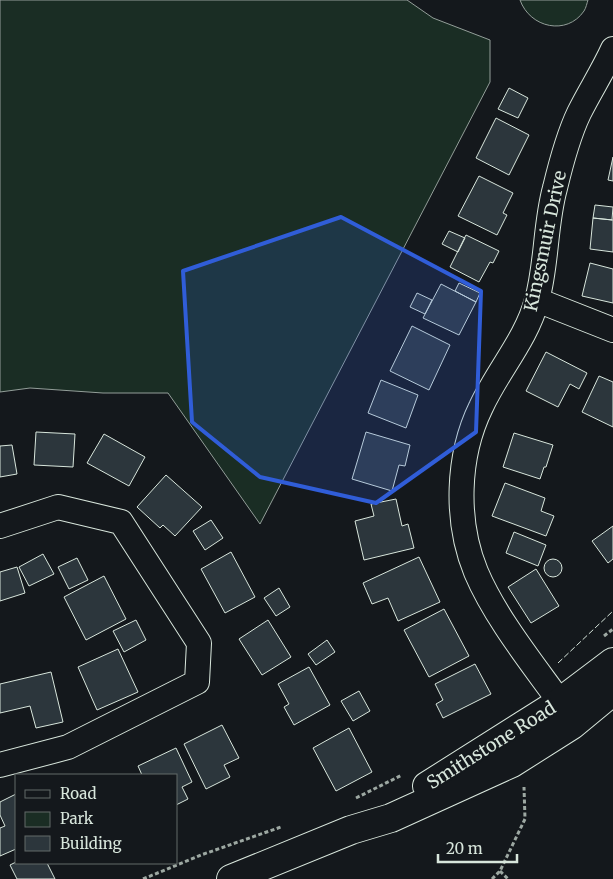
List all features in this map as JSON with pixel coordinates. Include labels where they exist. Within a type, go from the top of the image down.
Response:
[{"type":"street","name":"Kingsmuir Drive","points":[[560,702],[493,604],[476,572],[466,540],[462,504],[464,469],[468,438],[481,406],[521,339],[537,300],[554,190],[565,153],[579,113],[602,73],[613,49]]},
{"type":"street","points":[[537,300],[613,330]]},
{"type":"street","points":[[0,526],[58,507],[121,522],[199,643],[197,682],[68,747],[0,765]]},
{"type":"street","name":"Smithstone Road","points":[[367,825],[560,702],[613,662]]},
{"type":"street","points":[[560,702],[569,710],[613,682]]},
{"type":"street","name":"Smithstone Road","points":[[231,879],[367,825],[391,818],[512,763],[572,725],[613,691]]},
{"type":"path","points":[[492,879],[500,871],[526,819],[524,786],[512,763]]},
{"type":"path","points":[[352,801],[405,774]]},
{"type":"path","points":[[143,879],[201,855],[290,824]]},
{"type":"path","points":[[500,871],[508,879]]},
{"type":"highlighted area","points":[[341,217],[481,291],[476,432],[376,503],[260,477],[192,422],[183,271]]},
{"type":"green space","points":[[0,0],[407,0],[433,18],[490,40],[490,82],[260,524],[168,393],[103,393],[30,388],[0,392]]},
{"type":"green space","points":[[520,0],[588,0],[584,11],[577,19],[559,26],[540,22],[532,17],[525,10]]},
{"type":"building","points":[[509,88],[528,98],[518,118],[498,109]]},
{"type":"building","points":[[496,118],[529,135],[509,175],[476,158]]},
{"type":"building","points":[[613,157],[613,181],[608,180]]},
{"type":"building","points":[[479,176],[513,193],[503,213],[507,215],[497,235],[458,216]]},
{"type":"building","points":[[595,205],[613,207],[612,220],[593,218]]},
{"type":"building","points":[[593,218],[613,220],[613,252],[590,249]]},
{"type":"building","points":[[449,231],[465,238],[458,252],[442,244]]},
{"type":"building","points":[[466,235],[499,251],[493,263],[490,262],[479,282],[450,267]]},
{"type":"building","points":[[590,263],[613,269],[613,303],[582,296]]},
{"type":"building","points":[[459,283],[480,293],[476,302],[455,291]]},
{"type":"building","points":[[441,284],[476,302],[459,335],[423,318]]},
{"type":"building","points":[[417,293],[432,300],[425,314],[410,307]]},
{"type":"building","points":[[412,326],[450,345],[429,390],[390,371]]},
{"type":"building","points":[[546,352],[587,373],[579,389],[570,384],[558,407],[526,391]]},
{"type":"building","points":[[599,376],[613,382],[613,427],[582,412]]},
{"type":"building","points":[[381,380],[418,395],[406,428],[368,413]]},
{"type":"building","points":[[36,432],[75,434],[73,467],[34,465]]},
{"type":"building","points":[[366,432],[410,445],[405,466],[399,465],[392,491],[352,479]]},
{"type":"building","points":[[514,433],[553,445],[540,479],[503,467]]},
{"type":"building","points":[[104,434],[145,457],[129,486],[87,463]]},
{"type":"building","points":[[12,445],[17,474],[0,477],[0,446]]},
{"type":"building","points":[[166,475],[202,507],[175,536],[163,525],[160,528],[137,507]]},
{"type":"building","points":[[505,483],[545,498],[541,511],[554,516],[546,536],[492,516]]},
{"type":"building","points":[[396,499],[402,526],[408,524],[414,548],[364,560],[355,521],[374,516],[371,504]]},
{"type":"building","points":[[211,520],[223,538],[205,550],[193,531]]},
{"type":"building","points":[[613,526],[613,559],[608,563],[592,541]]},
{"type":"building","points":[[514,532],[546,545],[538,566],[506,553]]},
{"type":"building","points":[[231,552],[255,597],[225,613],[201,569]]},
{"type":"building","points":[[43,554],[54,574],[29,586],[19,567]]},
{"type":"building","points":[[419,557],[440,602],[398,621],[388,598],[372,604],[363,583]]},
{"type":"building","points":[[77,558],[88,580],[69,589],[58,567]]},
{"type":"building","points":[[553,559],[559,562],[562,568],[559,574],[553,577],[547,574],[544,568],[547,562]]},
{"type":"building","points":[[17,567],[25,593],[0,601],[0,572]]},
{"type":"building","points":[[536,569],[559,606],[531,623],[508,587]]},
{"type":"building","points":[[104,576],[126,619],[86,640],[64,597]]},
{"type":"building","points":[[279,588],[290,607],[276,616],[264,598]]},
{"type":"building","points":[[444,609],[469,656],[429,677],[404,630]]},
{"type":"building","points":[[136,620],[146,640],[124,652],[113,631]]},
{"type":"building","points":[[268,620],[291,657],[262,675],[239,639]]},
{"type":"building","points":[[327,640],[335,652],[316,665],[308,654]]},
{"type":"building","points":[[118,649],[138,692],[97,710],[78,667]]},
{"type":"building","points":[[475,664],[491,694],[443,718],[436,704],[443,700],[435,684]]},
{"type":"building","points":[[309,667],[330,705],[294,725],[284,707],[289,704],[278,684]]},
{"type":"building","points":[[51,672],[63,722],[36,728],[30,706],[0,713],[0,684]]},
{"type":"building","points":[[359,691],[370,711],[353,721],[341,701]]},
{"type":"building","points":[[222,725],[239,758],[224,765],[230,777],[206,789],[184,744]]},
{"type":"building","points":[[349,728],[372,772],[336,791],[313,748]]},
{"type":"building","points":[[176,748],[192,782],[182,787],[188,799],[178,804],[178,774],[142,774],[138,766]]},
{"type":"building","points":[[15,794],[15,849],[0,856],[0,828],[5,826],[0,815],[0,802]]},
{"type":"building","points":[[15,862],[48,864],[55,879],[17,879],[10,865]]},
{"type":"fence","points":[[558,663],[613,611]]}]
